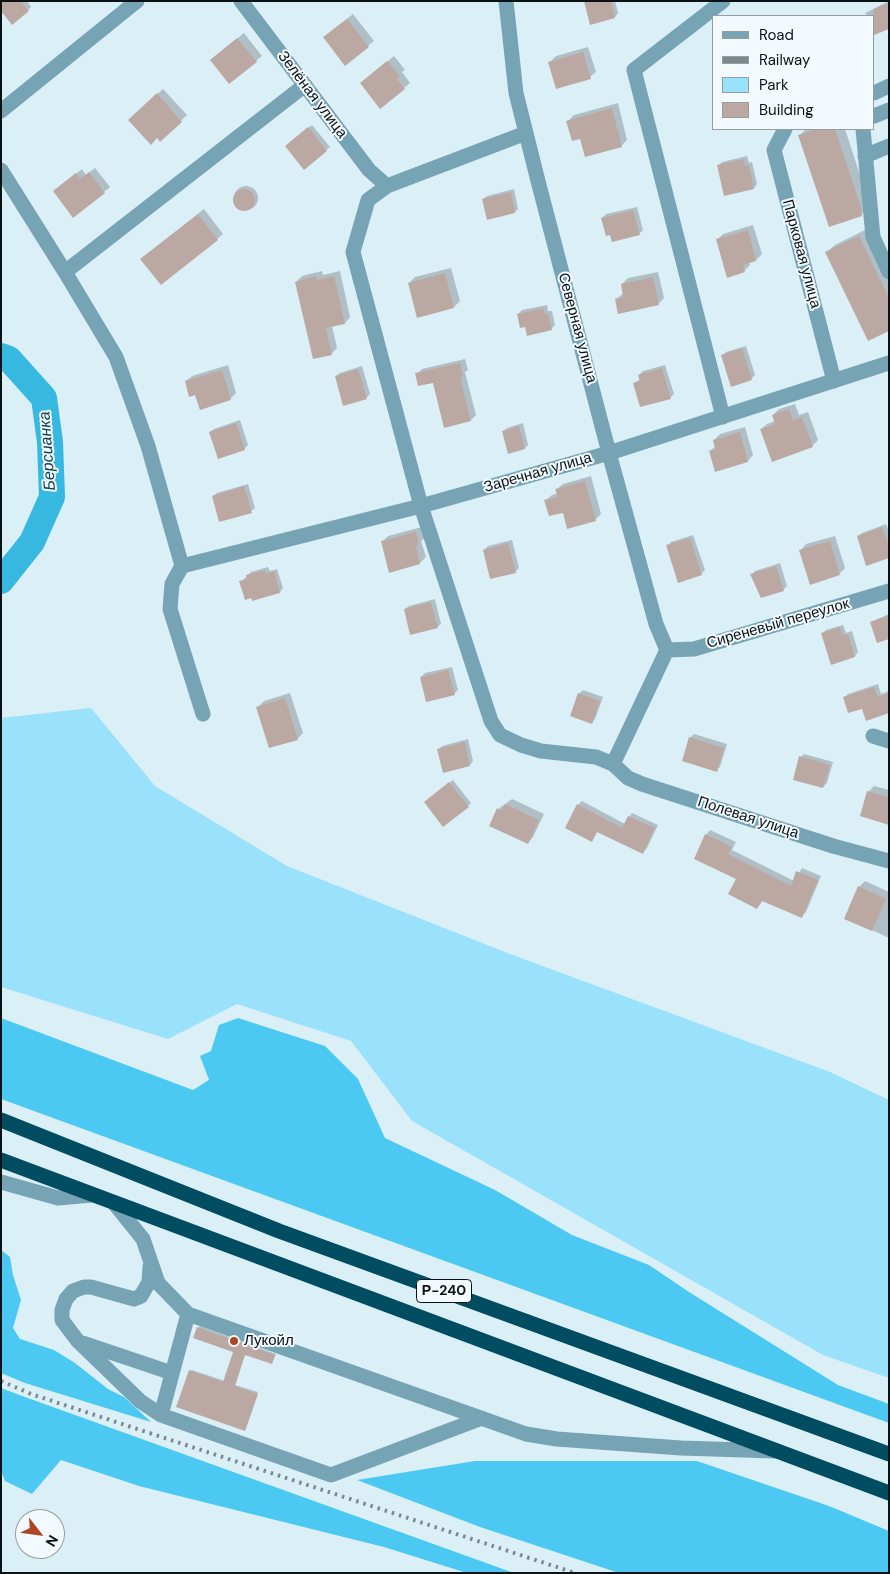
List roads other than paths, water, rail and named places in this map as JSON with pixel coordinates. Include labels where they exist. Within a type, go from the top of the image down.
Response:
[{"type":"highway","name":"Р-240","points":[[1,1120],[279,1231],[889,1454]]},
{"type":"highway","name":"Р-240","points":[[1,1160],[889,1493]]},
{"type":"street","points":[[1,111],[137,1]]},
{"type":"street","name":"Зелёная улица","points":[[241,1],[369,170],[387,186]]},
{"type":"street","points":[[723,1],[634,70],[723,417]]},
{"type":"street","name":"Северная улица","points":[[506,2],[516,93],[609,453],[656,624],[667,650]]},
{"type":"street","points":[[65,272],[304,85]]},
{"type":"street","points":[[875,93],[889,86]]},
{"type":"street","points":[[875,116],[889,110]]},
{"type":"street","name":"Парковая улица","points":[[784,130],[774,150],[834,381]]},
{"type":"street","points":[[862,130],[873,237],[889,272]]},
{"type":"street","points":[[526,133],[387,186],[368,200],[352,252],[421,506],[491,722],[500,735],[521,746],[541,751],[596,757],[613,764],[667,650]]},
{"type":"street","points":[[865,156],[889,146]]},
{"type":"street","points":[[1,170],[116,356],[148,446],[182,566],[172,584],[170,609],[203,714]]},
{"type":"street","name":"Заречная улица","points":[[182,566],[421,506],[609,453],[889,363]]},
{"type":"street","name":"Сиреневый переулок","points":[[667,650],[694,649],[889,591]]},
{"type":"street","points":[[873,736],[889,741]]},
{"type":"street","name":"Полевая улица","points":[[613,764],[628,778],[642,784],[833,846],[889,861]]},
{"type":"street","points":[[1,1182],[58,1198],[92,1195]]},
{"type":"street","points":[[114,1203],[143,1239],[158,1284],[188,1314],[526,1434],[557,1439],[681,1448],[781,1451]]},
{"type":"street","points":[[149,1260],[150,1274],[144,1293],[134,1299],[91,1287],[73,1291],[64,1304],[62,1320],[77,1340],[140,1401],[161,1415],[331,1475],[482,1418]]},
{"type":"street","points":[[161,1415],[188,1314]]},
{"type":"street","points":[[77,1340],[172,1373]]},
{"type":"waterway","name":"Берсианка","points":[[1,356],[9,359],[44,398],[50,442],[52,497],[32,542],[1,581]]},
{"type":"railway","points":[[1,1381],[31,1394],[575,1573]]},
{"type":"place","name":"Лукойл","points":[[234,1341]]}]
